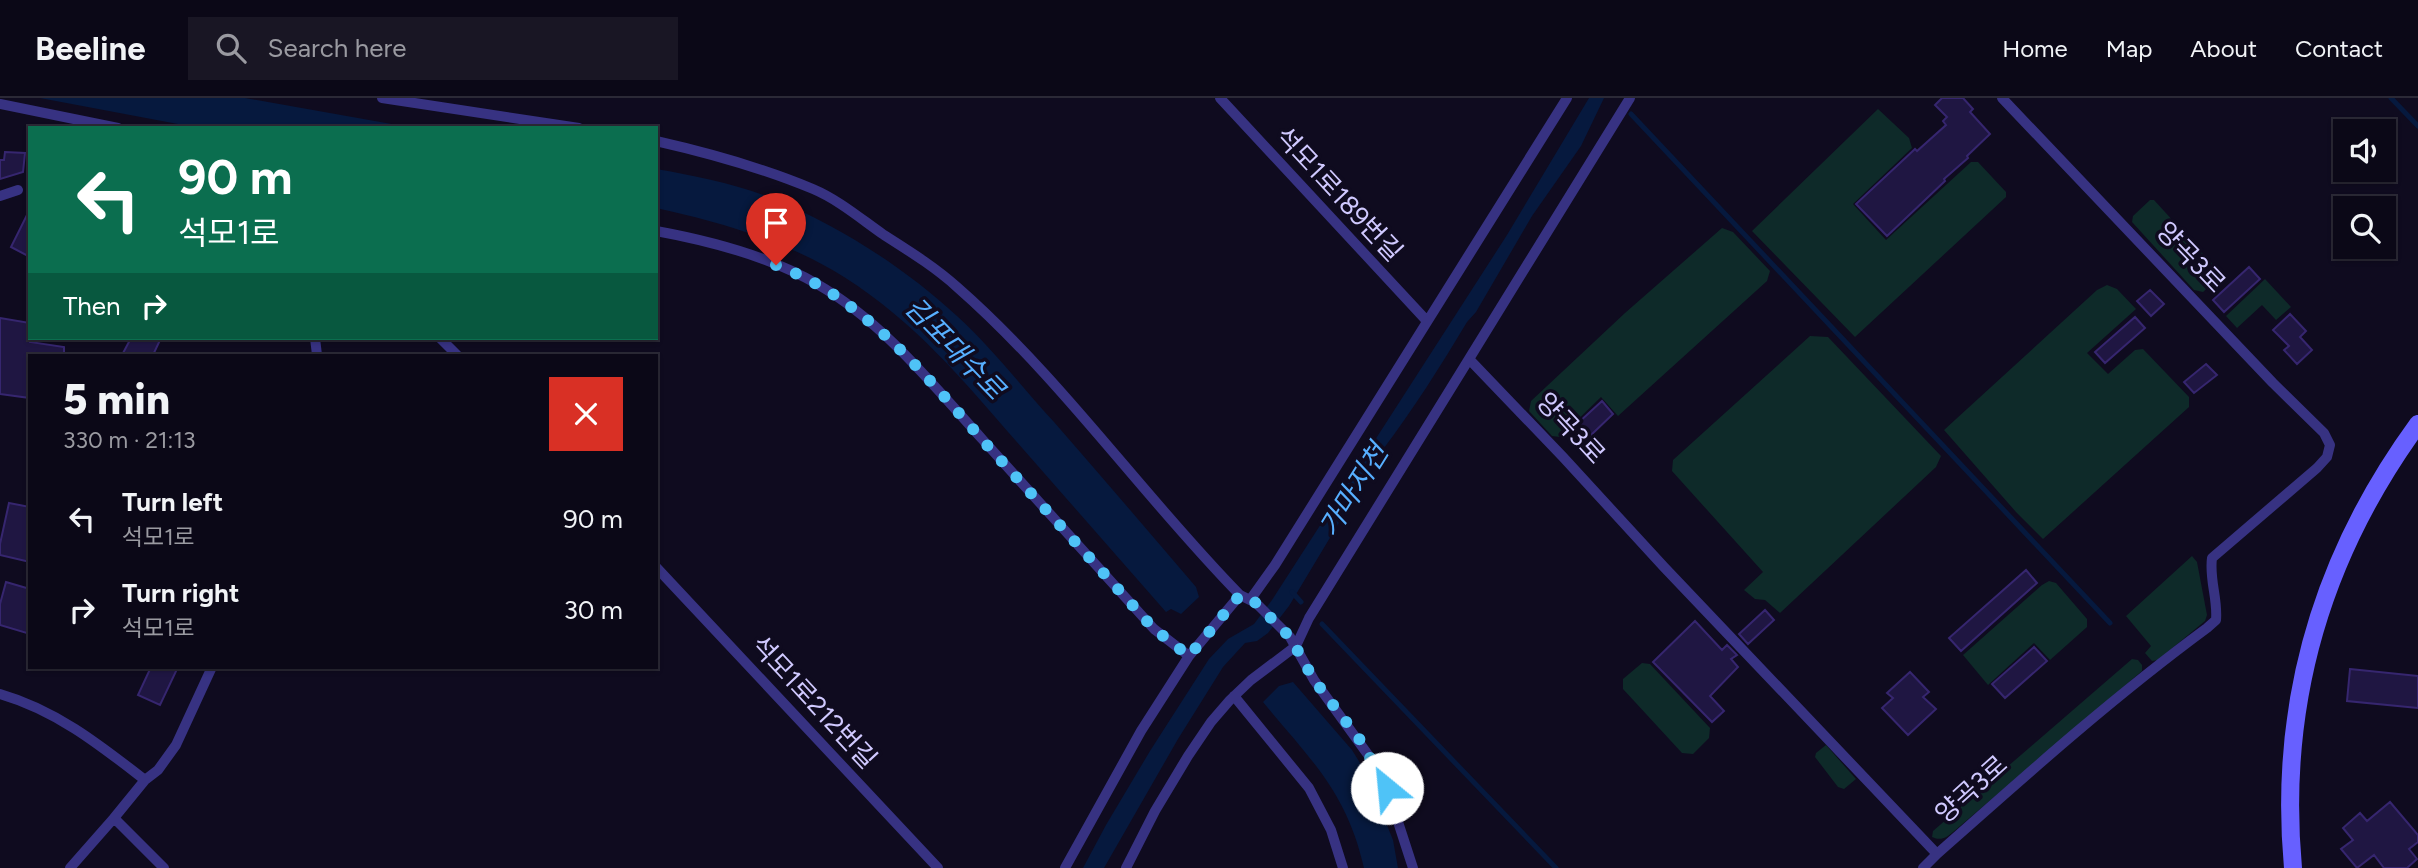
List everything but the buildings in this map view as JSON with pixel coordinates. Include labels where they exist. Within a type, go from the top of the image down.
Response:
[{"type":"street","points":[[2293,868],[2291,813],[2294,743],[2302,674],[2313,630],[2349,538],[2370,499],[2418,424]]},
{"type":"lane","points":[[382,98],[566,126]]},
{"type":"lane","name":"석모1로189번길","points":[[1220,98],[1426,320]]},
{"type":"lane","points":[[1065,868],[1140,731],[1189,656],[1249,599],[1275,565],[1567,98]]},
{"type":"lane","points":[[1126,868],[1188,756],[1211,722],[1234,696],[1293,642],[1309,618],[1630,98]]},
{"type":"lane","name":"양곡3로","points":[[1469,359],[1937,854],[2038,765],[2216,620],[2217,608],[2210,572],[2212,558],[2317,468],[2327,457],[2330,445],[2324,433],[2273,383],[2002,98]]},
{"type":"lane","points":[[0,104],[108,126]]},
{"type":"lane","points":[[658,141],[722,157],[814,189],[937,270],[1008,334],[1199,551],[1293,642],[1314,680],[1374,763],[1387,788],[1413,868]]},
{"type":"lane","points":[[0,196],[19,190]]},
{"type":"lane","points":[[658,231],[715,243],[786,268],[818,284],[851,306],[897,347],[1154,629],[1189,656]]},
{"type":"lane","points":[[442,340],[456,354]]},
{"type":"lane","name":"석모1로212번길","points":[[658,569],[938,868]]},
{"type":"lane","points":[[70,868],[145,780],[158,770],[176,744],[211,669]]},
{"type":"lane","points":[[0,694],[60,719],[145,780]]},
{"type":"lane","points":[[1234,696],[1309,788],[1331,830],[1343,868]]},
{"type":"lane","points":[[114,818],[163,868]]},
{"type":"lane","points":[[1923,868],[1937,854]]},
{"type":"green space","points":[[1878,109],[1909,138],[1912,148],[1853,204],[1886,240],[1971,162],[1978,162],[2006,192],[2006,197],[1855,337],[1752,231]]},
{"type":"green space","points":[[2150,200],[2154,200],[2218,270],[2218,278],[2203,292],[2194,290],[2132,222],[2133,216]]},
{"type":"green space","points":[[1722,228],[1733,232],[1770,271],[1767,281],[1618,416],[1601,397],[1560,437],[1552,436],[1529,411],[1531,401],[1625,313]]},
{"type":"green space","points":[[2265,279],[2291,307],[2276,320],[2262,305],[2237,328],[2226,316]]},
{"type":"green space","points":[[2107,285],[2117,289],[2136,309],[2087,353],[2108,374],[2135,350],[2143,349],[2189,397],[2189,407],[2043,539],[1944,430],[2097,290]]},
{"type":"green space","points":[[1810,336],[1828,337],[1941,456],[1936,467],[1780,613],[1765,600],[1755,599],[1744,590],[1763,572],[1672,471],[1673,460]]},
{"type":"green space","points":[[2192,556],[2197,562],[2207,615],[2205,621],[2158,660],[2152,661],[2145,653],[2151,646],[2126,616]]},
{"type":"green space","points":[[2049,581],[2056,583],[2087,619],[2087,627],[2050,660],[2034,643],[1988,685],[1963,655]]},
{"type":"green space","points":[[2132,659],[2138,660],[2142,671],[1950,834],[1941,839],[1932,837],[1933,831]]},
{"type":"green space","points":[[1642,663],[1650,664],[1710,728],[1709,738],[1693,754],[1682,753],[1623,689],[1623,679]]},
{"type":"green space","points":[[1826,745],[1856,779],[1844,789],[1838,787],[1815,757]]},
{"type":"water","points":[[40,98],[245,98],[403,126],[188,126]]},
{"type":"water","name":"가마지천","points":[[1589,98],[1604,98],[1581,146],[1532,216],[1476,312],[1376,460],[1289,606],[1268,633],[1257,641],[1245,643],[1223,667],[1104,868],[1083,868],[1150,751],[1209,659],[1228,639],[1254,624],[1272,600],[1507,235]]},
{"type":"water","name":"김포대수로","points":[[658,169],[750,190],[779,201],[850,237],[917,282],[970,328],[995,354],[1196,587],[1199,597],[1181,614],[1171,609],[1166,612],[957,374],[915,332],[870,294],[800,253],[705,220],[658,208]]},
{"type":"water","points":[[1293,682],[1352,750],[1365,771],[1393,840],[1398,868],[1364,868],[1357,841],[1337,797],[1311,760],[1263,702],[1279,686]]},
{"type":"waterway","points":[[2391,98],[2418,126]]},
{"type":"waterway","points":[[1631,114],[2110,623]]},
{"type":"waterway","points":[[1292,592],[1301,602]]},
{"type":"waterway","points":[[1322,624],[1556,868]]},
{"type":"route","points":[[776,265],[818,284],[876,327],[938,391],[1154,629],[1189,656],[1240,595],[1256,603],[1290,637],[1314,680],[1360,740],[1387,788]]}]
